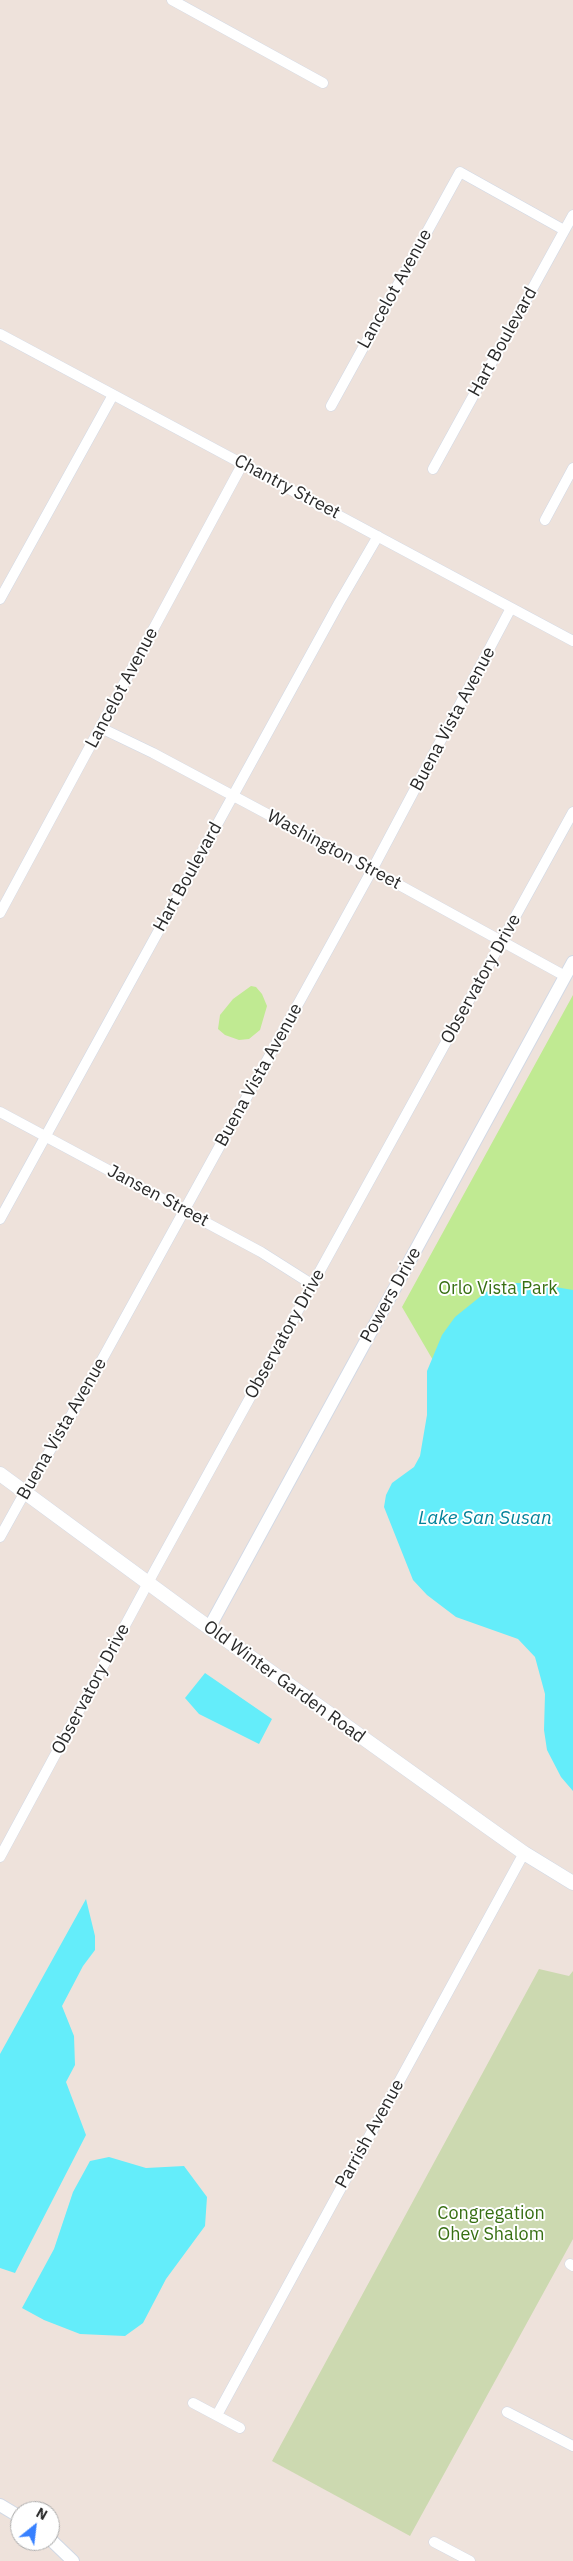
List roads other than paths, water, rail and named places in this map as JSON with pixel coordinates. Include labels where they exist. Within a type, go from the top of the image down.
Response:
[{"type":"main road","name":"Old Winter Garden Road","points":[[0,1474],[148,1584],[524,1853],[573,1883]]},
{"type":"street","points":[[172,0],[323,83]]},
{"type":"street","name":"Lancelot Avenue","points":[[331,406],[460,172],[564,230]]},
{"type":"street","name":"Hart Boulevard","points":[[433,469],[573,215]]},
{"type":"street","name":"Chantry Street","points":[[0,334],[244,463],[573,641]]},
{"type":"street","points":[[0,599],[113,395]]},
{"type":"street","name":"Lancelot Avenue","points":[[0,912],[244,463]]},
{"type":"street","points":[[544,520],[573,468]]},
{"type":"street","name":"Hart Boulevard","points":[[0,1219],[232,795],[378,536]]},
{"type":"street","name":"Buena Vista Avenue","points":[[0,1537],[72,1414],[372,870],[511,608]]},
{"type":"street","name":"Washington Street","points":[[101,728],[232,795],[565,976]]},
{"type":"street","name":"Observatory Drive","points":[[0,1857],[573,812]]},
{"type":"street","name":"Powers Drive","points":[[209,1628],[573,962]]},
{"type":"street","name":"Jansen Street","points":[[0,1112],[261,1252],[313,1284]]},
{"type":"street","name":"Parrish Avenue","points":[[217,2415],[524,1853]]},
{"type":"street","points":[[194,2403],[240,2428]]},
{"type":"street","points":[[507,2412],[573,2446]]},
{"type":"street","points":[[434,2542],[470,2561]]},
{"type":"street","points":[[60,2549],[73,2561]]},
{"type":"water","name":"Lake San Susan","points":[[508,1283],[532,1283],[573,1290],[573,1791],[561,1777],[547,1750],[544,1730],[545,1694],[535,1657],[518,1639],[456,1617],[427,1595],[413,1580],[384,1507],[386,1495],[392,1483],[414,1467],[420,1456],[427,1415],[427,1371],[442,1335],[455,1317],[486,1292]]},
{"type":"water","points":[[205,1673],[272,1719],[259,1744],[199,1714],[185,1698]]},
{"type":"water","points":[[86,1899],[95,1936],[95,1950],[83,1966],[62,2006],[74,2036],[75,2065],[66,2082],[86,2135],[15,2273],[0,2268],[0,2054]]},
{"type":"water","points":[[109,2157],[146,2168],[184,2166],[207,2197],[205,2226],[166,2279],[143,2323],[125,2336],[80,2334],[44,2320],[22,2308],[54,2249],[73,2192],[90,2161]]},
{"type":"park label","name":"Orlo Vista Park","points":[[498,1289]]},
{"type":"park label","name":"Congregation Ohev Shalom","points":[[491,2224]]}]
